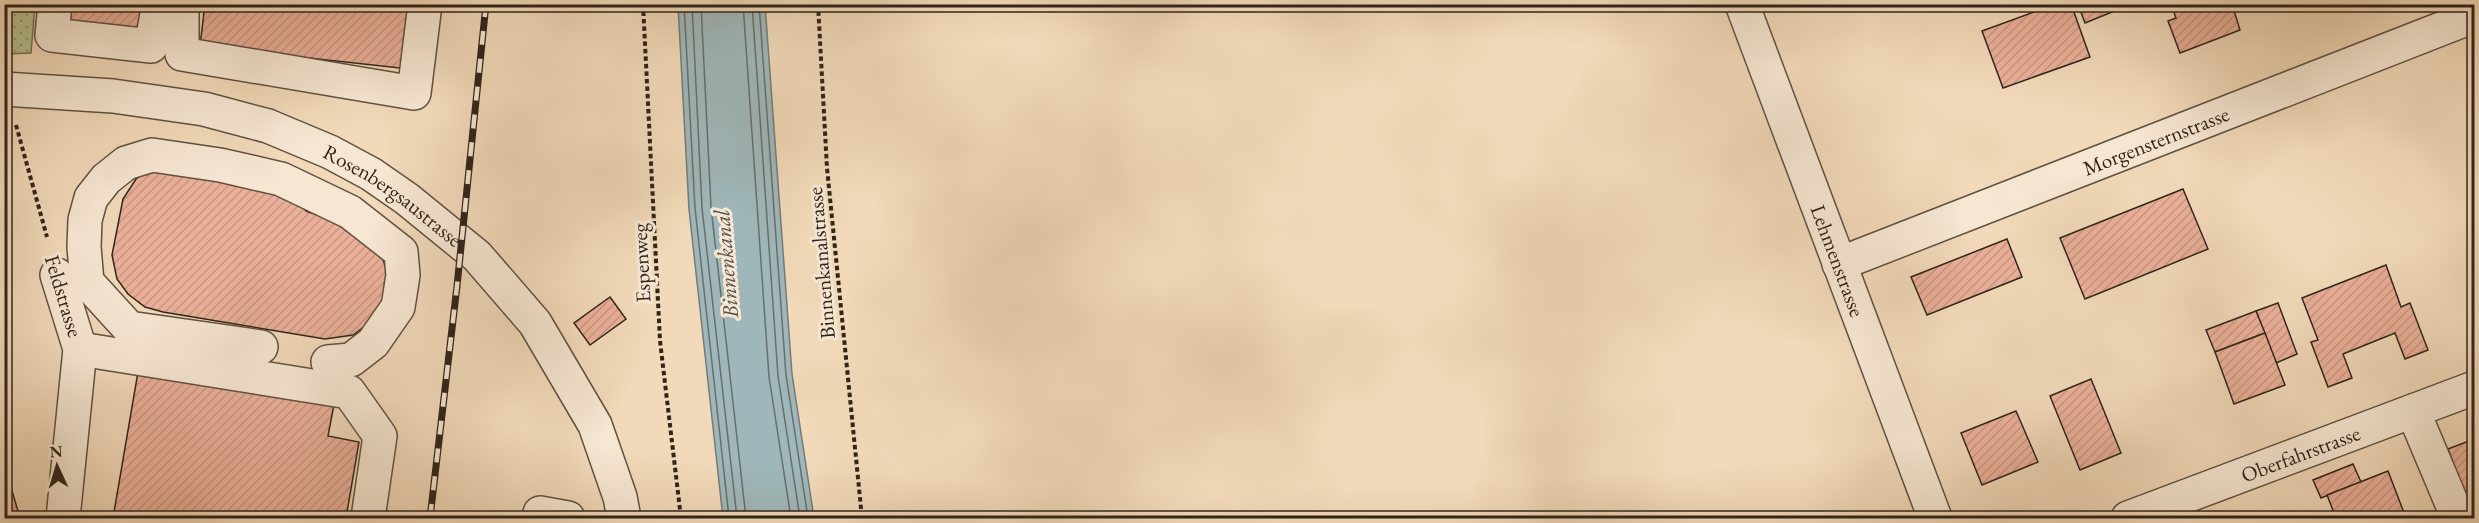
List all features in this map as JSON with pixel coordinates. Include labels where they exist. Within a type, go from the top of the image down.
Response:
[{"type":"street","points":[[55,4],[52,35],[151,46],[159,4]]},
{"type":"street","points":[[182,4],[182,54],[414,93],[424,4]]},
{"type":"street","name":"Lehmenstrasse","points":[[1742,4],[1935,519]]},
{"type":"street","name":"Morgensternstrasse","points":[[1839,264],[2475,16]]},
{"type":"street","name":"Rosenbergsaustrasse","points":[[4,89],[113,96],[215,112],[268,126],[330,152],[370,174],[407,199],[477,256],[535,323],[595,425],[620,497],[624,519]]},
{"type":"street","points":[[261,347],[129,328],[68,283],[85,229],[91,198],[106,179],[126,163],[152,155],[220,165],[281,179],[350,212],[400,252],[403,275],[398,307],[373,343],[351,360],[328,362]]},
{"type":"street","name":"Feldstrasse","points":[[63,519],[80,349],[68,283]]},
{"type":"street","points":[[80,349],[349,392],[380,436],[369,519]]},
{"type":"street","name":"Oberfahrstrasse","points":[[2128,519],[2475,388]]},
{"type":"street","points":[[2413,411],[2458,519]]},
{"type":"path","name":"Espenweg","points":[[643,4],[660,341],[681,519]]},
{"type":"path","name":"Binnenkanalstrasse","points":[[818,4],[827,168],[862,519]]},
{"type":"path","name":"Feldstrasse","points":[[16,124],[68,283]]},
{"type":"green space","points":[[4,5],[35,5],[31,53],[5,54]]},
{"type":"water","name":"Binnenkanal","points":[[678,5],[765,5],[792,374],[814,518],[723,518],[689,209]]},
{"type":"building","points":[[72,4],[144,4],[141,31],[70,22]]},
{"type":"building","points":[[205,4],[416,4],[409,69],[200,46]]},
{"type":"building","points":[[2056,4],[2071,4],[2090,57],[2003,88],[1982,31]]},
{"type":"building","points":[[2078,4],[2127,4],[2127,6],[2085,23]]},
{"type":"building","points":[[2171,4],[2232,4],[2240,30],[2180,53],[2168,21],[2176,18]]},
{"type":"building","points":[[149,169],[294,194],[306,211],[344,224],[380,251],[388,274],[385,299],[373,320],[353,335],[325,339],[145,307],[128,294],[117,279],[112,255],[123,199],[136,179]]},
{"type":"building","points":[[2183,189],[2208,249],[2085,299],[2060,238]]},
{"type":"building","points":[[2007,239],[2022,277],[1927,315],[1911,277]]},
{"type":"building","points":[[2386,265],[2401,307],[2410,303],[2428,350],[2405,359],[2395,333],[2343,354],[2352,378],[2328,387],[2311,342],[2318,340],[2302,298]]},
{"type":"building","points":[[2474,270],[2474,288],[2468,273]]},
{"type":"building","points":[[610,297],[626,319],[590,345],[574,323]]},
{"type":"building","points":[[2278,303],[2297,354],[2276,363],[2256,311]]},
{"type":"building","points":[[2256,311],[2265,333],[2215,352],[2206,330]]},
{"type":"building","points":[[2265,333],[2285,385],[2234,404],[2215,352]]},
{"type":"building","points":[[139,366],[335,399],[328,436],[359,442],[346,518],[113,518]]},
{"type":"building","points":[[2091,379],[2121,453],[2080,470],[2050,396]]},
{"type":"building","points":[[2016,411],[2038,462],[1982,485],[1961,433]]},
{"type":"building","points":[[2474,439],[2474,518],[2448,449]]},
{"type":"building","points":[[2353,464],[2361,482],[2321,498],[2313,480]]},
{"type":"building","points":[[2388,471],[2406,518],[2336,518],[2327,495]]},
{"type":"building","points":[[8,477],[20,518],[4,518],[4,478]]},
{"type":"railway","points":[[430,518],[486,4]]}]
